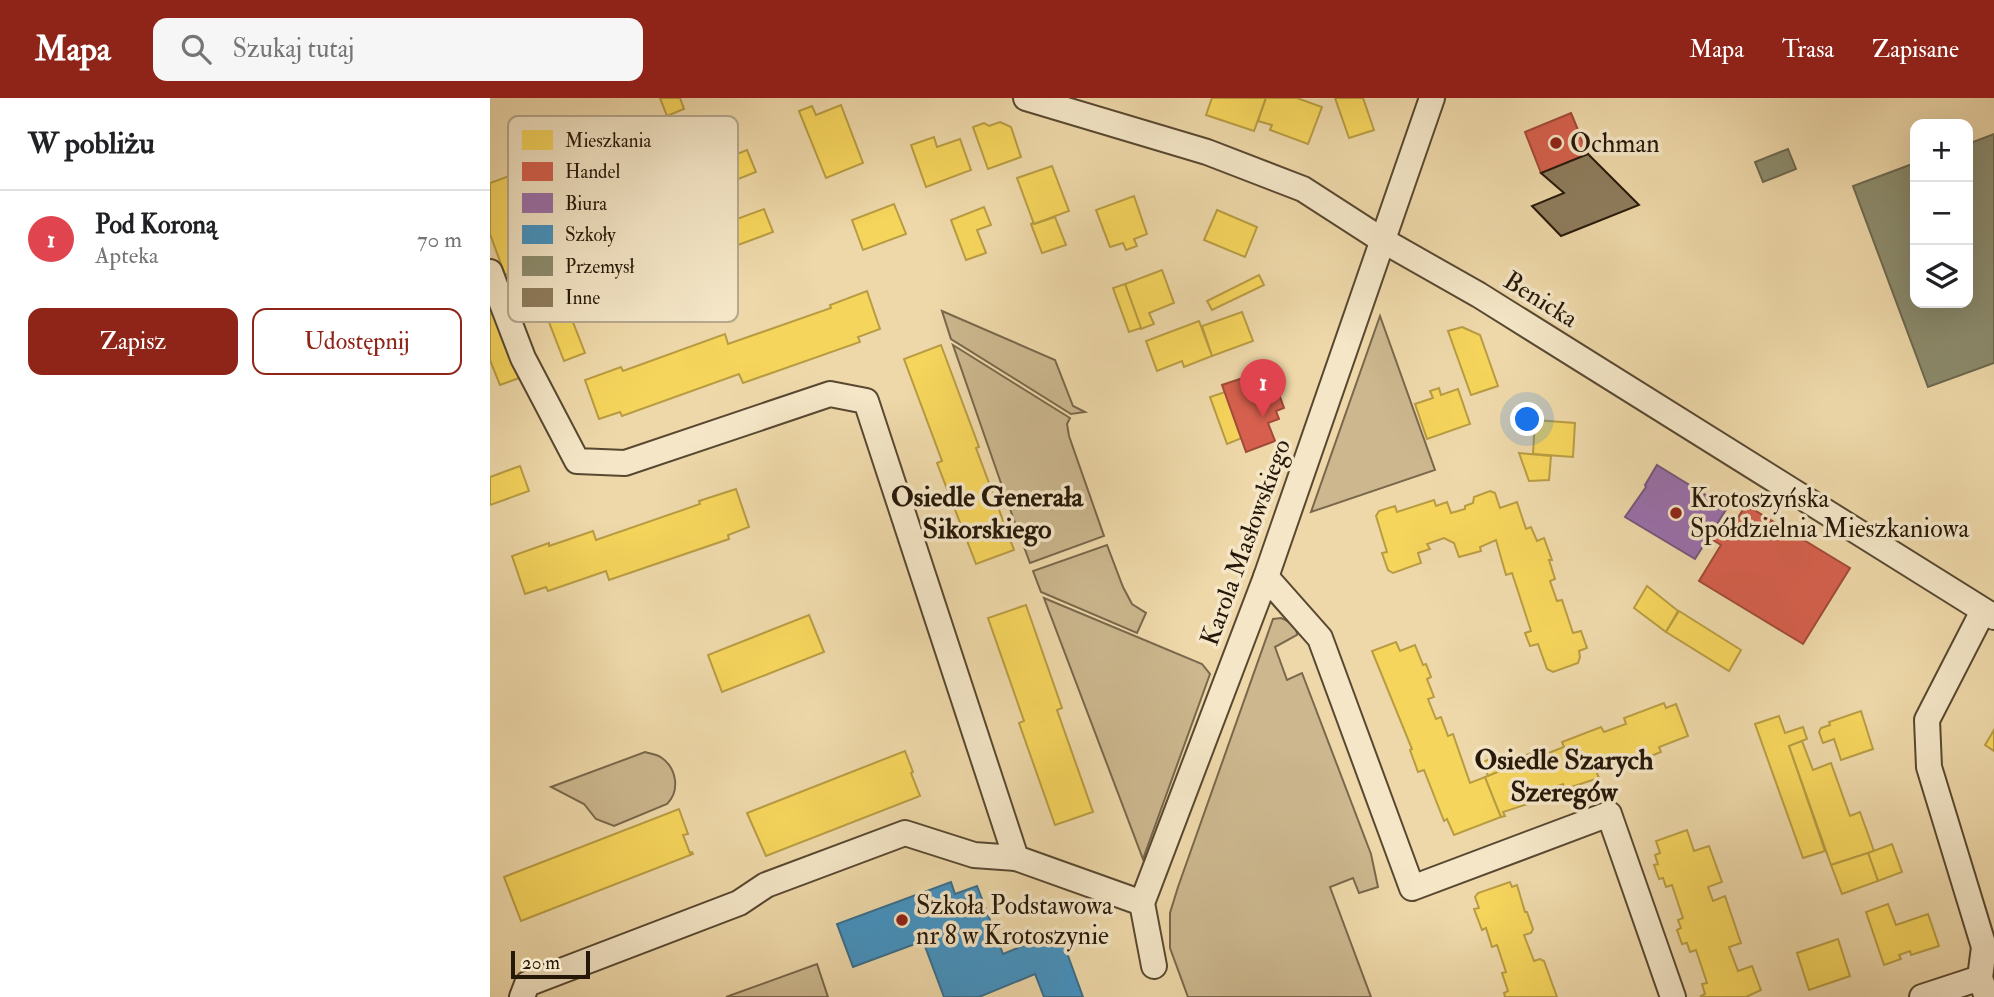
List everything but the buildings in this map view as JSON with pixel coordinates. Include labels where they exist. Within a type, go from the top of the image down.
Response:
[{"type":"street","name":"Benicka","points":[[1026,98],[1207,152],[1303,190],[1382,240],[1479,295],[1989,614]]},
{"type":"street","name":"Karola Masłowskiego","points":[[1142,903],[1266,577],[1432,98]]},
{"type":"street","points":[[490,272],[508,319]]},
{"type":"street","points":[[509,322],[523,358],[577,461],[625,463],[830,394],[866,401],[1016,858]]},
{"type":"street","points":[[1266,577],[1320,638],[1412,888],[1609,814],[1674,997]]},
{"type":"street","points":[[1922,997],[1983,988],[1984,947],[1928,767],[1927,720],[1989,614]]},
{"type":"street","points":[[522,997],[527,984],[739,903],[766,885],[905,833],[974,855],[1016,858],[1142,903],[1154,966]]},
{"type":"shaded area","points":[[942,311],[1055,360],[1073,406],[1085,412],[1071,414],[951,339]]},
{"type":"shaded area","points":[[1380,316],[1435,470],[1311,512]]},
{"type":"shaded area","points":[[953,345],[1070,418],[1067,424],[1069,436],[1104,536],[1030,563]]},
{"type":"shaded area","points":[[1107,545],[1132,604],[1146,613],[1137,633],[1041,592],[1033,571]]},
{"type":"shaded area","points":[[1044,598],[1202,664],[1210,674],[1143,859]]},
{"type":"shaded area","points":[[1281,618],[1292,624],[1297,635],[1275,647],[1287,680],[1302,673],[1371,854],[1378,887],[1359,893],[1353,878],[1330,887],[1371,997],[1188,997],[1170,948],[1170,913],[1273,619]]},
{"type":"shaded area","points":[[645,752],[660,757],[671,768],[675,780],[674,793],[667,804],[614,826],[596,819],[584,804],[551,787]]},
{"type":"shaded area","points":[[817,964],[828,997],[726,997]]},
{"type":"place","name":"Ochman","points":[[1556,143]]},
{"type":"place","name":"Pod Koroną","points":[[1263,417]]},
{"type":"place","name":"Krotoszyńska Spółdzielnia Mieszkaniowa","points":[[1676,513]]},
{"type":"place","name":"Szkoła Podstawowa nr 8 w Krotoszynie","points":[[902,920]]},
{"type":"district","name":"Osiedle Generała Sikorskiego","points":[[987,512]]},
{"type":"district","name":"Osiedle Szarych Szeregów","points":[[1564,775]]}]
